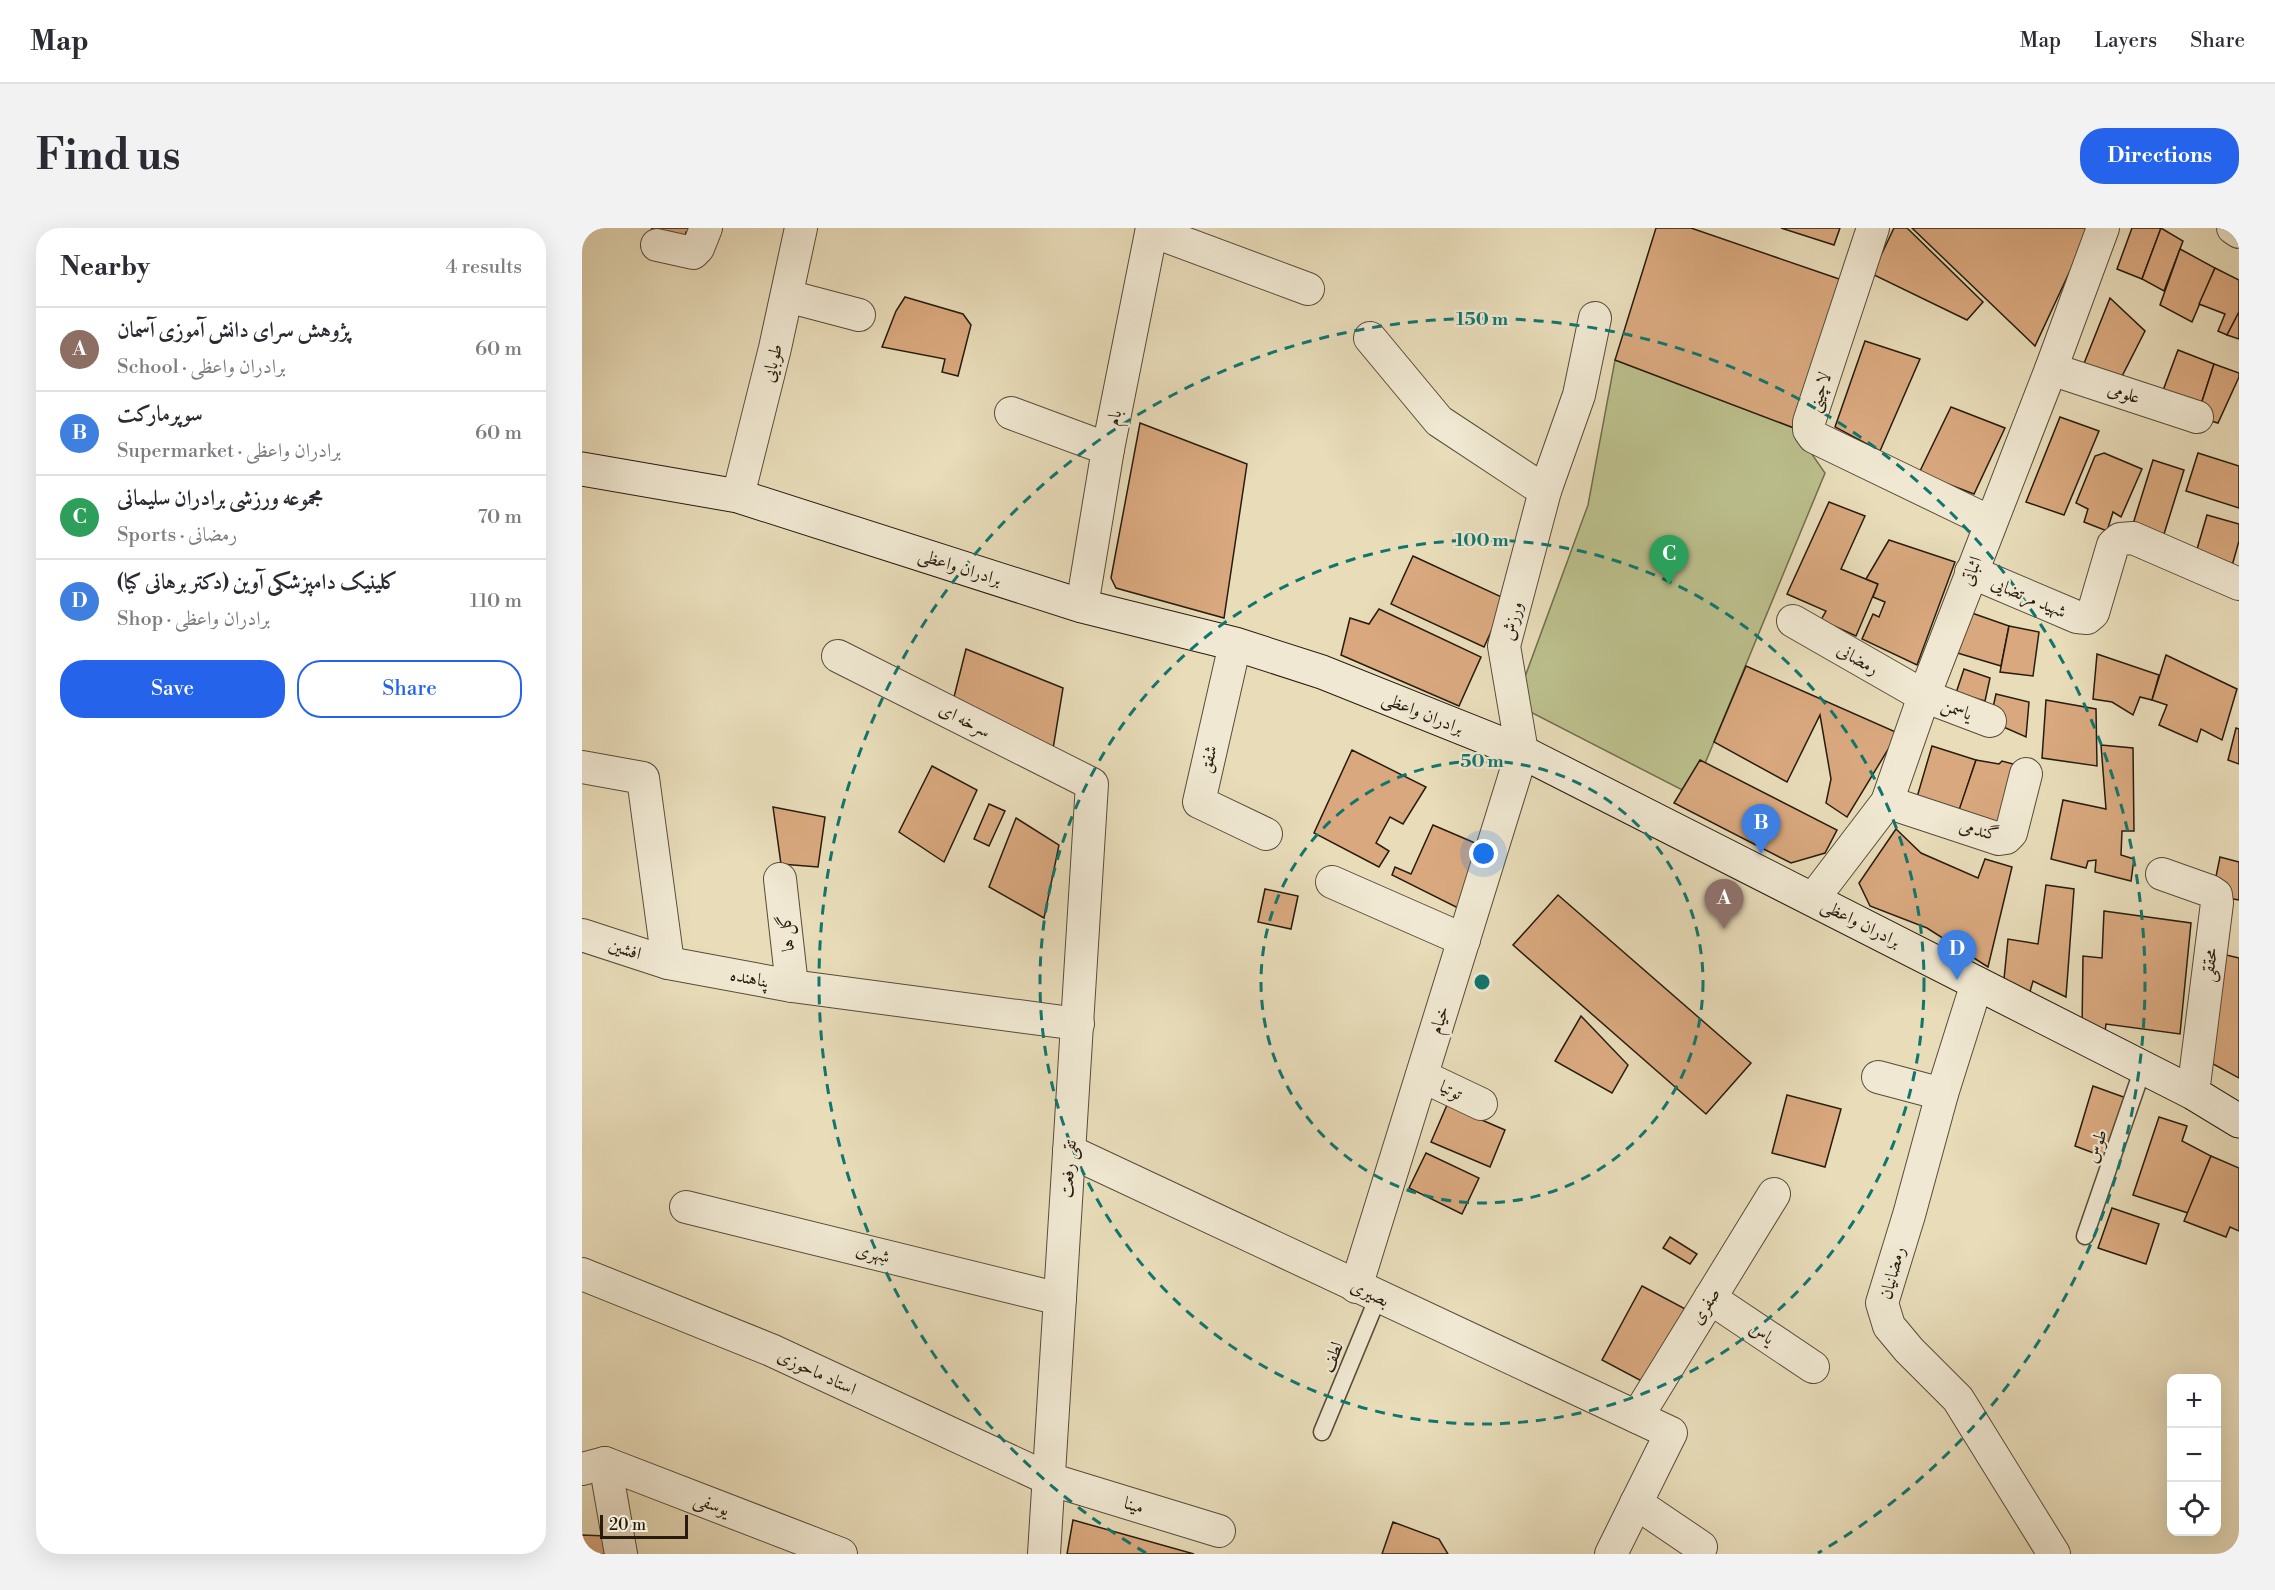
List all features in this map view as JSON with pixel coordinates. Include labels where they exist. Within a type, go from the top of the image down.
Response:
[{"type":"main road","name":"برادران واعظی","points":[[582,469],[738,496],[1082,606],[1235,644],[1322,672],[1522,752],[2193,1093],[2239,1121]]},
{"type":"street","points":[[657,244],[693,253],[698,248],[706,228]]},
{"type":"street","name":"طوبایی","points":[[738,496],[787,296],[801,228]]},
{"type":"street","name":"لاچینی","points":[[1873,228],[1809,422],[1809,430],[1814,438],[1990,522]]},
{"type":"street","name":"اثباتی","points":[[1813,899],[1887,802],[1924,696],[2051,369],[2103,228]]},
{"type":"street","points":[[2233,228],[2239,232]]},
{"type":"street","name":"بام","points":[[1082,606],[1108,449],[1152,229],[1308,288]]},
{"type":"street","points":[[787,296],[859,315]]},
{"type":"street","name":"ورزش","points":[[1522,752],[1504,646],[1545,491],[1579,395],[1595,318]]},
{"type":"street","points":[[1370,338],[1438,421],[1545,491]]},
{"type":"street","name":"علومی","points":[[2051,369],[2197,417]]},
{"type":"street","points":[[1011,413],[1108,449]]},
{"type":"street","name":"شهید مرتضایی","points":[[1971,572],[2077,617],[2087,618],[2093,613],[2113,545],[2120,539],[2133,538],[2239,585]]},
{"type":"street","name":"رمضانی","points":[[1793,621],[1924,696]]},
{"type":"street","name":"شفق","points":[[1235,644],[1199,802],[1266,834]]},
{"type":"street","name":"سرخه ای","points":[[838,656],[1092,784]]},
{"type":"street","name":"یاسمن","points":[[1924,696],[1990,721]]},
{"type":"street","name":"خیام","points":[[1367,1292],[1422,1076],[1522,752]]},
{"type":"street","points":[[582,767],[643,778],[668,963]]},
{"type":"street","name":"گندمی","points":[[1887,802],[1999,839],[2006,838],[2011,832],[2026,774]]},
{"type":"street","name":"تقی رفعت","points":[[1044,1554],[1092,784]]},
{"type":"street","name":"محققی","points":[[2162,874],[2216,895],[2217,903],[2193,1093]]},
{"type":"street","name":"گل ها","points":[[780,879],[792,987]]},
{"type":"street","points":[[1332,882],[1464,940]]},
{"type":"street","name":"افشین","points":[[582,935],[668,963]]},
{"type":"street","name":"پناهنده","points":[[668,963],[792,987],[1078,1024]]},
{"type":"street","name":"رمضانیان","points":[[1977,983],[1942,1094],[1882,1303],[1889,1326],[1958,1399],[2054,1554]]},
{"type":"street","name":"توتیا","points":[[1422,1076],[1481,1104]]},
{"type":"street","points":[[1878,1077],[1942,1094]]},
{"type":"street","name":"بصیری","points":[[1069,1151],[1671,1433],[1636,1503]]},
{"type":"street","name":"صفری","points":[[1637,1417],[1774,1194]]},
{"type":"street","name":"شهری","points":[[686,1207],[1060,1299]]},
{"type":"street","name":"استاد ماحوزی","points":[[582,1274],[771,1350],[1049,1479]]},
{"type":"street","name":"یاس","points":[[1710,1298],[1813,1367]]},
{"type":"street","points":[[593,1466],[621,1554]]},
{"type":"street","name":"یوسفی","points":[[593,1466],[841,1554]]},
{"type":"street","name":"مینا","points":[[1049,1479],[1219,1531]]},
{"type":"street","points":[[1611,1554],[1636,1503],[1701,1547]]},
{"type":"lane","name":"طوس","points":[[2085,1236],[2143,1068]]},
{"type":"lane","name":"لطف","points":[[1322,1432],[1367,1292]]},
{"type":"green space","points":[[1615,360],[1794,428],[1825,473],[1692,795],[1515,704],[1588,505]]},
{"type":"building","points":[[652,228],[700,228],[699,233],[686,232],[684,244],[650,233]]},
{"type":"building","points":[[1656,228],[1691,228],[1845,281],[1794,428],[1615,360]]},
{"type":"building","points":[[1781,228],[1840,228],[1834,245]]},
{"type":"building","points":[[1894,228],[1907,228],[1983,302],[1967,320],[1872,274]]},
{"type":"building","points":[[1912,228],[2090,228],[2035,346]]},
{"type":"building","points":[[2132,228],[2161,228],[2142,279],[2117,269]]},
{"type":"building","points":[[2161,228],[2183,241],[2164,291],[2142,279]]},
{"type":"building","points":[[2180,249],[2215,268],[2192,322],[2160,305]]},
{"type":"building","points":[[2215,268],[2239,280],[2239,312],[2227,335],[2218,331],[2225,314],[2199,304]]},
{"type":"building","points":[[905,297],[963,314],[971,325],[958,376],[942,372],[945,359],[882,347],[896,311]]},
{"type":"building","points":[[2110,298],[2145,331],[2118,384],[2081,371]]},
{"type":"building","points":[[2239,312],[2239,339],[2227,335]]},
{"type":"building","points":[[1865,341],[1920,359],[1880,451],[1835,427]]},
{"type":"building","points":[[2178,350],[2214,364],[2197,417],[2161,396]]},
{"type":"building","points":[[2214,364],[2239,373],[2218,423],[2197,417]]},
{"type":"building","points":[[1951,407],[2005,428],[1974,494],[1919,473]]},
{"type":"building","points":[[2060,417],[2099,431],[2064,515],[2026,502]]},
{"type":"building","points":[[1140,423],[1247,464],[1224,618],[1116,588],[1111,578]]},
{"type":"building","points":[[2104,453],[2142,469],[2121,517],[2113,512],[2107,531],[2084,522],[2088,509],[2076,503],[2095,456]]},
{"type":"building","points":[[2198,453],[2239,466],[2239,508],[2186,491]]},
{"type":"building","points":[[2153,460],[2184,470],[2164,534],[2133,524]]},
{"type":"building","points":[[1829,502],[1865,516],[1841,569],[1878,584],[1856,636],[1821,620],[1826,611],[1787,594]]},
{"type":"building","points":[[2207,515],[2239,524],[2239,541],[2230,573],[2193,563]]},
{"type":"building","points":[[1889,540],[1955,562],[1917,665],[1862,639],[1873,614],[1879,617],[1885,602],[1873,597],[1878,584],[1866,579]]},
{"type":"building","points":[[1413,556],[1506,599],[1484,647],[1391,604]]},
{"type":"building","points":[[1379,609],[1481,657],[1459,706],[1341,655],[1350,618],[1369,624]]},
{"type":"building","points":[[1969,612],[2009,626],[2001,666],[1954,652]]},
{"type":"building","points":[[2009,626],[2039,632],[2033,676],[2000,672]]},
{"type":"building","points":[[966,649],[1063,688],[1053,749],[954,697]]},
{"type":"building","points":[[2097,654],[2159,675],[2152,700],[2140,697],[2133,715],[2112,702],[2093,699]]},
{"type":"building","points":[[2166,655],[2237,689],[2222,740],[2201,729],[2197,742],[2159,725],[2167,705],[2152,700]]},
{"type":"building","points":[[1746,666],[1898,733],[1847,817],[1826,803],[1831,779],[1820,715],[1787,782],[1714,742]]},
{"type":"building","points":[[1964,669],[1990,678],[1985,701],[1956,693]]},
{"type":"building","points":[[1996,694],[2029,702],[2026,737],[1990,721]]},
{"type":"building","points":[[2046,700],[2096,709],[2097,766],[2042,758]]},
{"type":"building","points":[[2236,728],[2239,729],[2239,764],[2228,760]]},
{"type":"building","points":[[2101,745],[2133,748],[2134,831],[2122,831],[2121,855],[2134,859],[2131,881],[2095,872],[2096,860],[2088,861],[2086,868],[2051,859],[2063,800],[2106,809]]},
{"type":"building","points":[[1932,746],[1976,760],[1958,815],[1915,804]]},
{"type":"building","points":[[1352,750],[1426,787],[1403,824],[1390,817],[1376,843],[1389,851],[1379,867],[1314,833]]},
{"type":"building","points":[[1700,760],[1837,830],[1825,853],[1791,863],[1674,803]]},
{"type":"building","points":[[1976,760],[1999,764],[2002,761],[2013,764],[2001,824],[1956,819]]},
{"type":"building","points":[[932,766],[977,790],[944,862],[899,832]]},
{"type":"building","points":[[989,804],[1005,811],[989,846],[974,839]]},
{"type":"building","points":[[773,807],[825,817],[818,867],[781,864]]},
{"type":"building","points":[[1016,818],[1059,845],[1044,918],[989,887]]},
{"type":"building","points":[[1433,825],[1482,846],[1460,909],[1392,875],[1395,867],[1411,874]]},
{"type":"building","points":[[1896,829],[1921,853],[1978,878],[1985,859],[2012,867],[1988,967],[1927,928],[1870,906],[1859,883]]},
{"type":"building","points":[[2220,857],[2239,862],[2239,900],[2222,897],[2214,886]]},
{"type":"building","points":[[2046,885],[2074,889],[2066,997],[2033,981],[2027,1002],[2003,989],[2008,939],[2038,944]]},
{"type":"building","points":[[1265,889],[1298,896],[1291,929],[1258,922]]},
{"type":"building","points":[[1558,895],[1751,1063],[1706,1114],[1513,945]]},
{"type":"building","points":[[2104,911],[2191,923],[2180,1034],[2106,1024],[2105,1032],[2082,1029],[2083,956],[2102,958]]},
{"type":"building","points":[[2218,953],[2239,958],[2239,1078],[2204,1059]]},
{"type":"building","points":[[1581,1016],[1628,1065],[1612,1093],[1555,1061]]},
{"type":"building","points":[[2093,1086],[2129,1099],[2107,1158],[2075,1146]]},
{"type":"building","points":[[1787,1095],[1841,1109],[1825,1167],[1772,1153]]},
{"type":"building","points":[[1447,1105],[1505,1130],[1490,1167],[1431,1142]]},
{"type":"building","points":[[2159,1117],[2187,1126],[2182,1141],[2211,1156],[2188,1213],[2133,1195]]},
{"type":"building","points":[[1426,1153],[1479,1178],[1462,1214],[1409,1188]]},
{"type":"building","points":[[2211,1156],[2239,1168],[2239,1231],[2230,1227],[2226,1237],[2184,1221]]},
{"type":"building","points":[[2112,1208],[2159,1224],[2146,1264],[2098,1248]]},
{"type":"building","points":[[1670,1237],[1697,1254],[1690,1264],[1663,1248]]},
{"type":"building","points":[[1642,1286],[1691,1312],[1651,1386],[1602,1360]]},
{"type":"building","points":[[1073,1520],[1194,1554],[1067,1554]]},
{"type":"building","points":[[1393,1522],[1439,1539],[1448,1554],[1382,1554]]},
{"type":"building","points":[[582,1535],[606,1536],[610,1554],[582,1554]]},
{"type":"place","name":"مجموعه ورزشی برادران سلیمانی","points":[[1669,585]]},
{"type":"place","name":"سوپرمارکت","points":[[1761,854]]},
{"type":"place","name":"پژوهش سرای دانش آموزی آسمان","points":[[1724,929]]},
{"type":"place","name":"کلینیک دامپزشکی آوین (دکتر برهانی کیا)","points":[[1957,980]]}]
